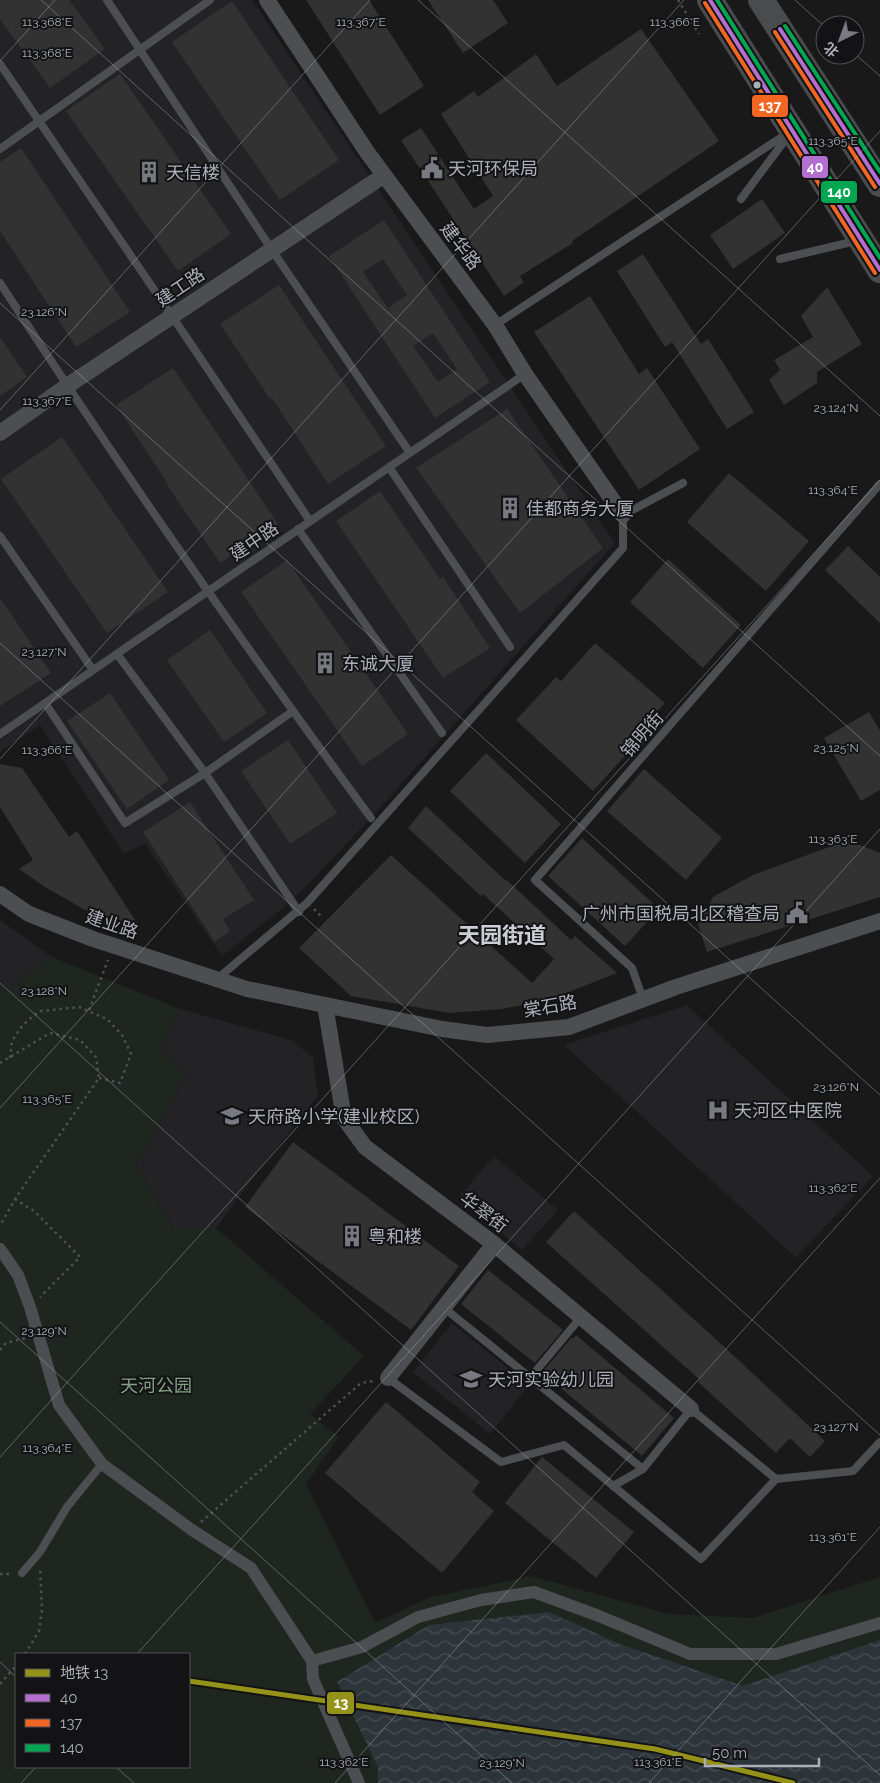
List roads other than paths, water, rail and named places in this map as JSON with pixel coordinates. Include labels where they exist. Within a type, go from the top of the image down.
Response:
[{"type":"main road","points":[[710,0],[880,270]]},
{"type":"main road","points":[[761,0],[880,184]]},
{"type":"street","name":"建华路","points":[[267,0],[384,176],[495,325],[525,374],[623,515]]},
{"type":"street","name":"建工路","points":[[0,433],[67,386],[384,176]]},
{"type":"street","name":"建业路","points":[[0,894],[30,914],[113,946],[217,980]]},
{"type":"street","name":"棠石路","points":[[217,980],[247,989],[442,1029],[488,1035],[569,1027],[676,987],[880,921]]},
{"type":"street","name":"华翠街","points":[[325,1005],[344,1118],[365,1147],[494,1244],[691,1409]]},
{"type":"street","points":[[388,1378],[494,1244]]},
{"type":"street","points":[[0,1249],[18,1275],[30,1307],[59,1405],[102,1464],[192,1530],[251,1568],[312,1661],[313,1679],[359,1783]]},
{"type":"street","points":[[312,1661],[362,1647],[418,1617],[481,1600],[534,1592],[599,1616],[690,1654],[776,1654],[880,1623]]},
{"type":"lane","points":[[107,0],[272,250],[410,453]]},
{"type":"lane","points":[[0,148],[210,0]]},
{"type":"lane","points":[[0,64],[310,521]]},
{"type":"lane","points":[[740,199],[792,130]]},
{"type":"lane","points":[[495,325],[792,130]]},
{"type":"lane","points":[[780,259],[861,239]]},
{"type":"lane","points":[[0,283],[67,386],[207,592],[292,711],[372,818]]},
{"type":"lane","name":"建中路","points":[[0,734],[525,374]]},
{"type":"lane","points":[[389,467],[510,647]]},
{"type":"lane","points":[[217,980],[299,912],[623,548],[623,515],[683,483]]},
{"type":"lane","name":"锦明街","points":[[643,999],[632,968],[535,880],[880,484]]},
{"type":"lane","points":[[298,529],[442,733]]},
{"type":"lane","points":[[0,536],[93,670]]},
{"type":"lane","points":[[117,654],[205,773],[299,912]]},
{"type":"lane","points":[[45,703],[125,823],[205,773],[292,711]]},
{"type":"lane","points":[[444,1307],[643,1469]]},
{"type":"lane","points":[[530,1378],[581,1317]]},
{"type":"lane","points":[[388,1378],[501,1462],[564,1445],[701,1559],[776,1479],[853,1470],[880,1442]]},
{"type":"lane","points":[[613,1486],[643,1469],[691,1409],[776,1479]]},
{"type":"lane","points":[[22,1573],[40,1552],[67,1506],[102,1464]]},
{"type":"water","points":[[549,1612],[620,1644],[743,1686],[880,1640],[880,1783],[378,1783],[378,1767],[337,1682],[429,1625]]},
{"type":"metro line","name":"13","points":[[190,1681],[655,1749],[793,1783]]},
{"type":"place","name":"天河环保局","points":[[432,168]]},
{"type":"place","name":"天信楼","points":[[149,172]]},
{"type":"place","name":"佳都商务大厦","points":[[510,508]]},
{"type":"place","name":"东诚大厦","points":[[325,663]]},
{"type":"place","name":"广州市国税局北区稽查局","points":[[797,913]]},
{"type":"place","name":"天河区中医院","points":[[718,1110]]},
{"type":"place","name":"天府路小学(建业校区)","points":[[232,1116]]},
{"type":"place","name":"粤和楼","points":[[352,1236]]},
{"type":"place","name":"天河实验幼儿园","points":[[471,1379]]},
{"type":"district","name":"天园街道","points":[[502,935]]},
{"type":"park label","name":"天河公园","points":[[156,1385]]}]
